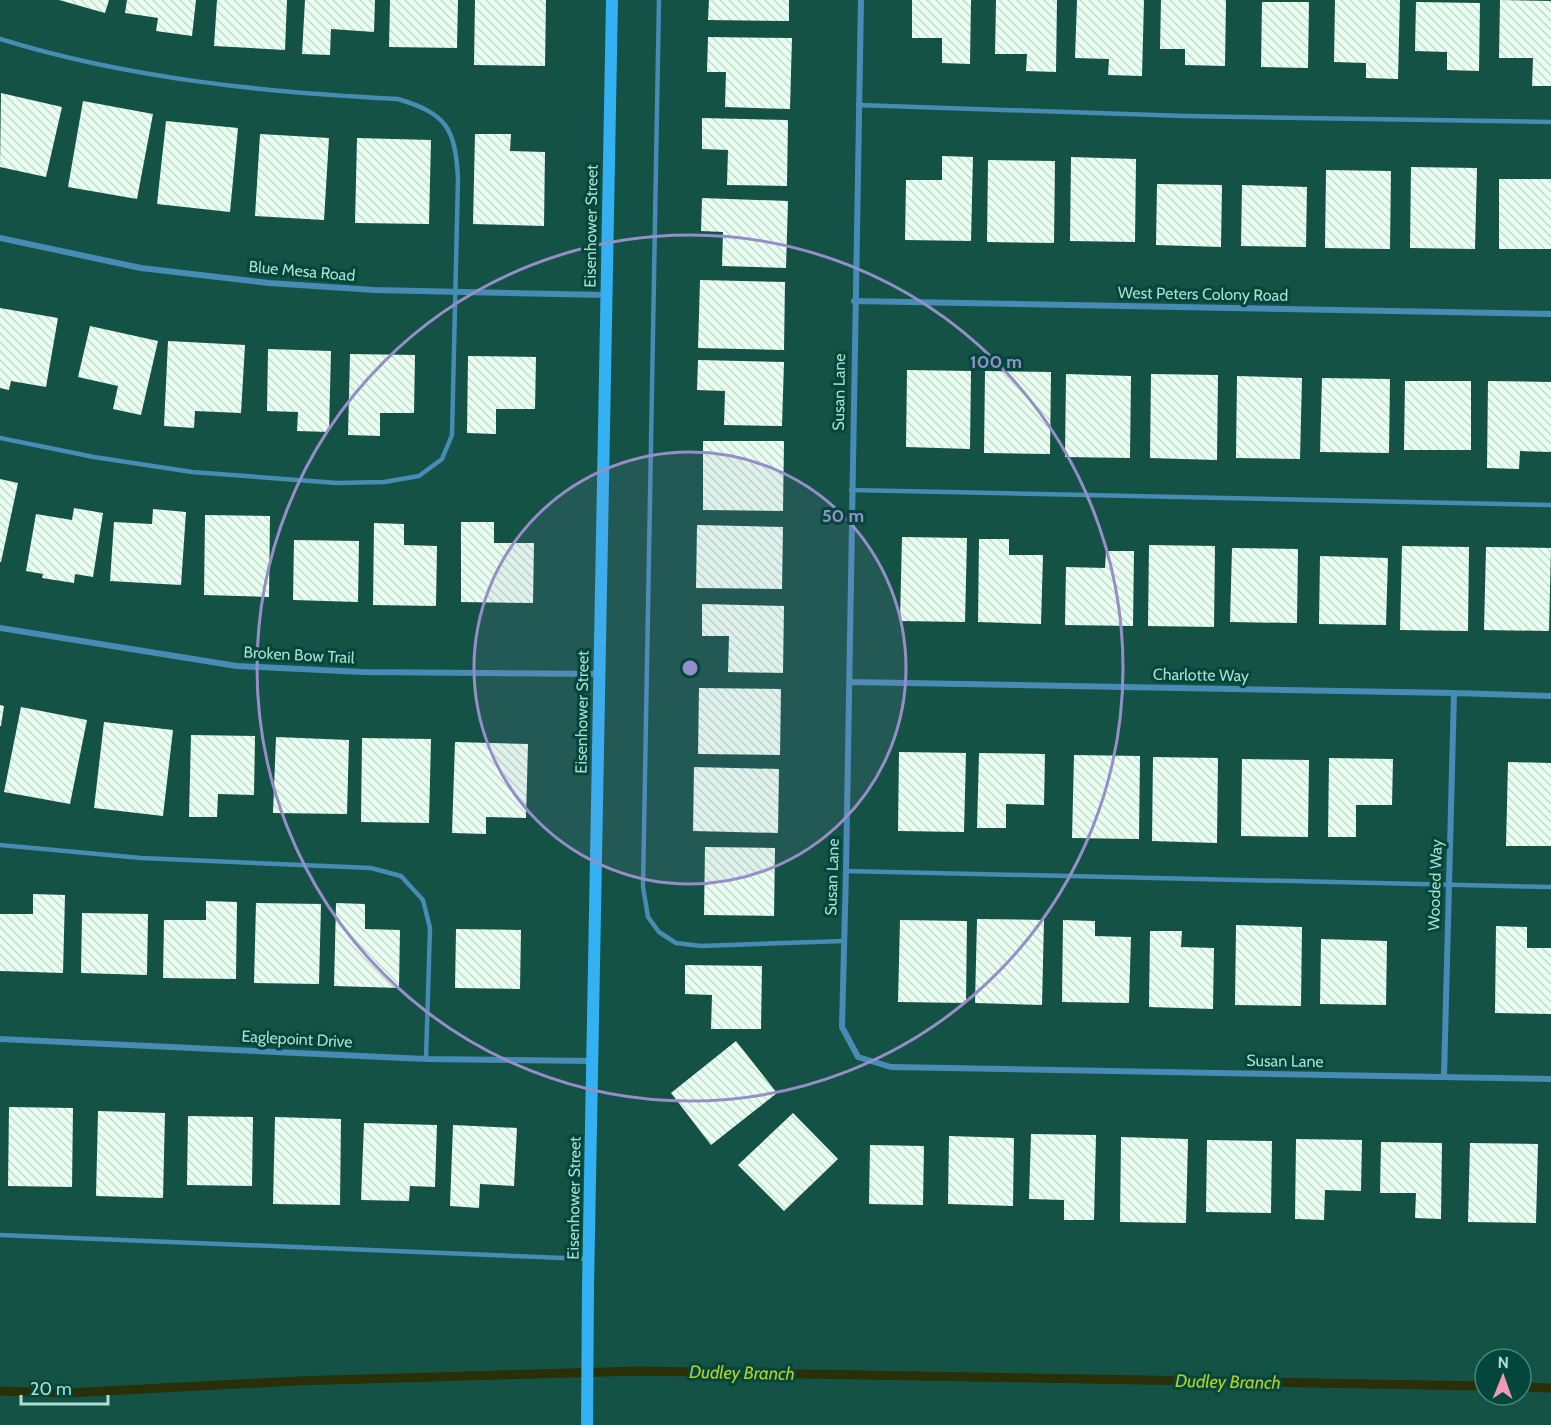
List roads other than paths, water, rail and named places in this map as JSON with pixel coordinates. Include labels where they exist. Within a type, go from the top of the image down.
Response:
[{"type":"street","name":"Eisenhower Street","points":[[587,1425],[612,0]]},
{"type":"street","name":"Susan Lane","points":[[861,0],[842,1027],[858,1057],[891,1067],[1551,1079]]},
{"type":"street","name":"Blue Mesa Road","points":[[0,238],[141,268],[292,285],[374,290],[606,295]]},
{"type":"street","name":"West Peters Colony Road","points":[[854,301],[1551,314]]},
{"type":"street","name":"Broken Bow Trail","points":[[0,628],[237,666],[362,672],[599,674]]},
{"type":"street","name":"Charlotte Way","points":[[850,682],[1551,696]]},
{"type":"street","name":"Wooded Way","points":[[1444,1077],[1454,693]]},
{"type":"street","name":"Eaglepoint Drive","points":[[0,1039],[426,1059],[593,1061]]},
{"type":"lane","points":[[660,0],[643,887],[648,917],[659,932],[676,942],[701,946],[844,941]]},
{"type":"lane","points":[[0,39],[60,56],[145,73],[230,86],[398,99],[422,106],[438,117],[450,131],[456,150],[458,178],[452,435],[442,459],[419,476],[384,482],[337,483],[192,472],[94,457],[0,438]]},
{"type":"lane","points":[[858,105],[1185,116],[1551,122]]},
{"type":"lane","points":[[851,490],[1551,505]]},
{"type":"lane","points":[[0,845],[141,858],[371,868],[400,876],[423,900],[430,928],[426,1059]]},
{"type":"lane","points":[[846,871],[1551,887]]},
{"type":"lane","points":[[0,1235],[589,1259]]},
{"type":"waterway","name":"Dudley Branch","points":[[0,1391],[68,1393],[296,1381],[639,1371],[1473,1386]]},
{"type":"waterway","name":"Dudley Branch","points":[[1533,1387],[1551,1388]]}]
